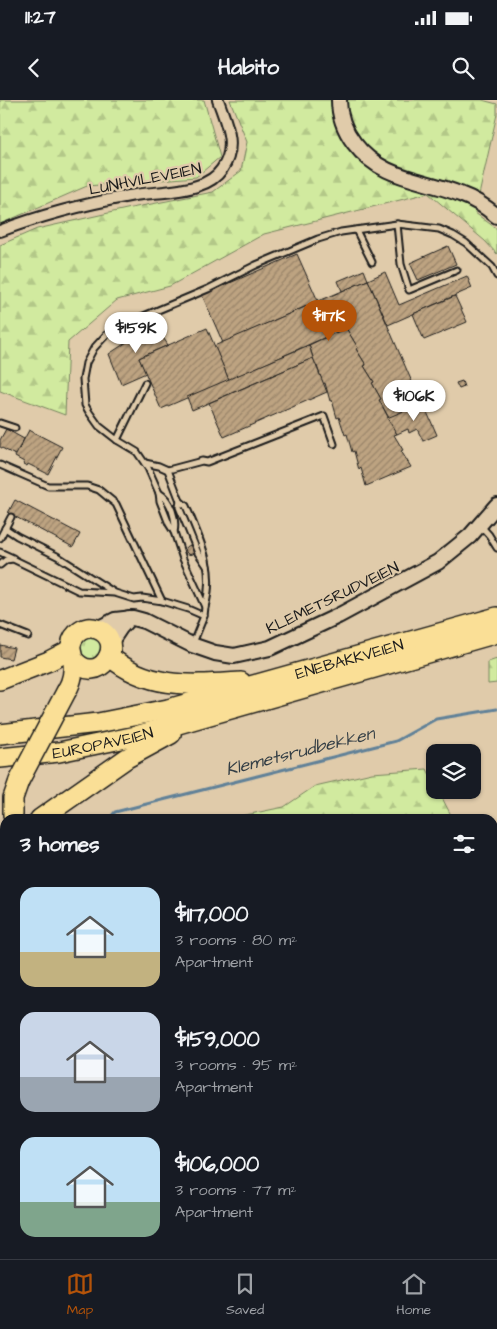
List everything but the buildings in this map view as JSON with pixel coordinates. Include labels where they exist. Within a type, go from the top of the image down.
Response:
[{"type":"highway","name":"ENEBAKKVEIEN","points":[[202,709],[277,680],[497,617]]},
{"type":"highway","points":[[9,813],[18,782],[68,689],[73,639],[80,631],[92,628],[103,632],[110,650],[125,669],[164,682],[200,684],[277,680]]},
{"type":"highway","name":"ENEBAKKVEIEN","points":[[202,709],[497,633]]},
{"type":"highway","points":[[68,689],[92,669],[102,665],[110,650]]},
{"type":"highway","points":[[72,654],[81,667],[92,669]]},
{"type":"highway","points":[[0,680],[72,654]]},
{"type":"highway","points":[[47,814],[127,758],[202,709]]},
{"type":"highway","name":"EUROPAVEIEN","points":[[0,734],[202,709]]},
{"type":"highway","name":"EUROPAVEIEN","points":[[0,758],[79,748],[136,736],[202,709]]},
{"type":"highway","points":[[0,799],[18,782]]},
{"type":"street","name":"LUNHVILEVEIEN","points":[[0,232],[67,210],[117,198],[198,186],[210,181],[223,168],[230,144],[229,130],[218,100]]},
{"type":"street","points":[[339,100],[340,114],[349,137],[379,167],[394,174],[461,194],[497,216]]},
{"type":"street","name":"KLEMETSRUDVEIEN","points":[[129,618],[144,621],[192,645],[215,654],[234,656],[270,648],[338,616],[428,568],[449,554],[480,525],[497,505]]},
{"type":"street","points":[[97,629],[115,620],[129,618]]},
{"type":"street","points":[[110,650],[120,628],[129,618]]},
{"type":"lane","points":[[397,224],[400,264],[409,290],[457,270]]},
{"type":"lane","points":[[204,607],[169,524],[160,501],[159,493],[145,463],[136,452],[99,426],[88,412],[83,396],[83,379],[86,363],[94,348],[106,335],[132,321],[318,239],[356,230],[397,224],[439,229],[453,234],[466,243],[484,258],[497,276]]},
{"type":"lane","points":[[356,230],[372,262]]},
{"type":"lane","points":[[117,440],[145,383]]},
{"type":"lane","points":[[145,463],[168,470],[202,461],[207,462],[324,416],[334,444]]},
{"type":"lane","points":[[0,423],[15,428]]},
{"type":"lane","points":[[0,465],[48,486],[87,486],[105,494],[116,504],[162,601]]},
{"type":"lane","points":[[168,470],[180,501],[186,506],[206,554],[209,577],[208,596],[204,607],[204,616],[192,645]]},
{"type":"lane","points":[[0,538],[11,517]]},
{"type":"lane","points":[[480,525],[489,534],[497,548]]},
{"type":"lane","points":[[5,528],[57,556],[115,593]]},
{"type":"lane","points":[[0,552],[79,591],[115,593],[134,599],[162,601],[204,616]]},
{"type":"lane","points":[[0,565],[6,560],[13,559]]},
{"type":"lane","points":[[0,625],[28,636]]},
{"type":"green space","points":[[0,100],[204,100],[220,157],[196,177],[87,186],[0,224]]},
{"type":"green space","points":[[230,100],[482,100],[497,104],[497,114],[475,213],[497,229],[497,254],[485,241],[428,193],[264,234],[170,286],[117,300],[68,342],[65,415],[0,391],[0,245],[37,229],[213,192],[241,171],[247,142]]},
{"type":"green space","points":[[84,636],[101,638],[103,655],[89,662],[78,652]]},
{"type":"green space","points":[[497,659],[497,683],[488,684],[488,662]]},
{"type":"green space","points":[[426,769],[426,799],[443,799],[450,814],[250,814],[284,807],[315,786],[372,773]]},
{"type":"waterway","name":"Klemetsrudbekken","points":[[113,814],[115,812],[396,741],[436,719],[497,709]]}]
